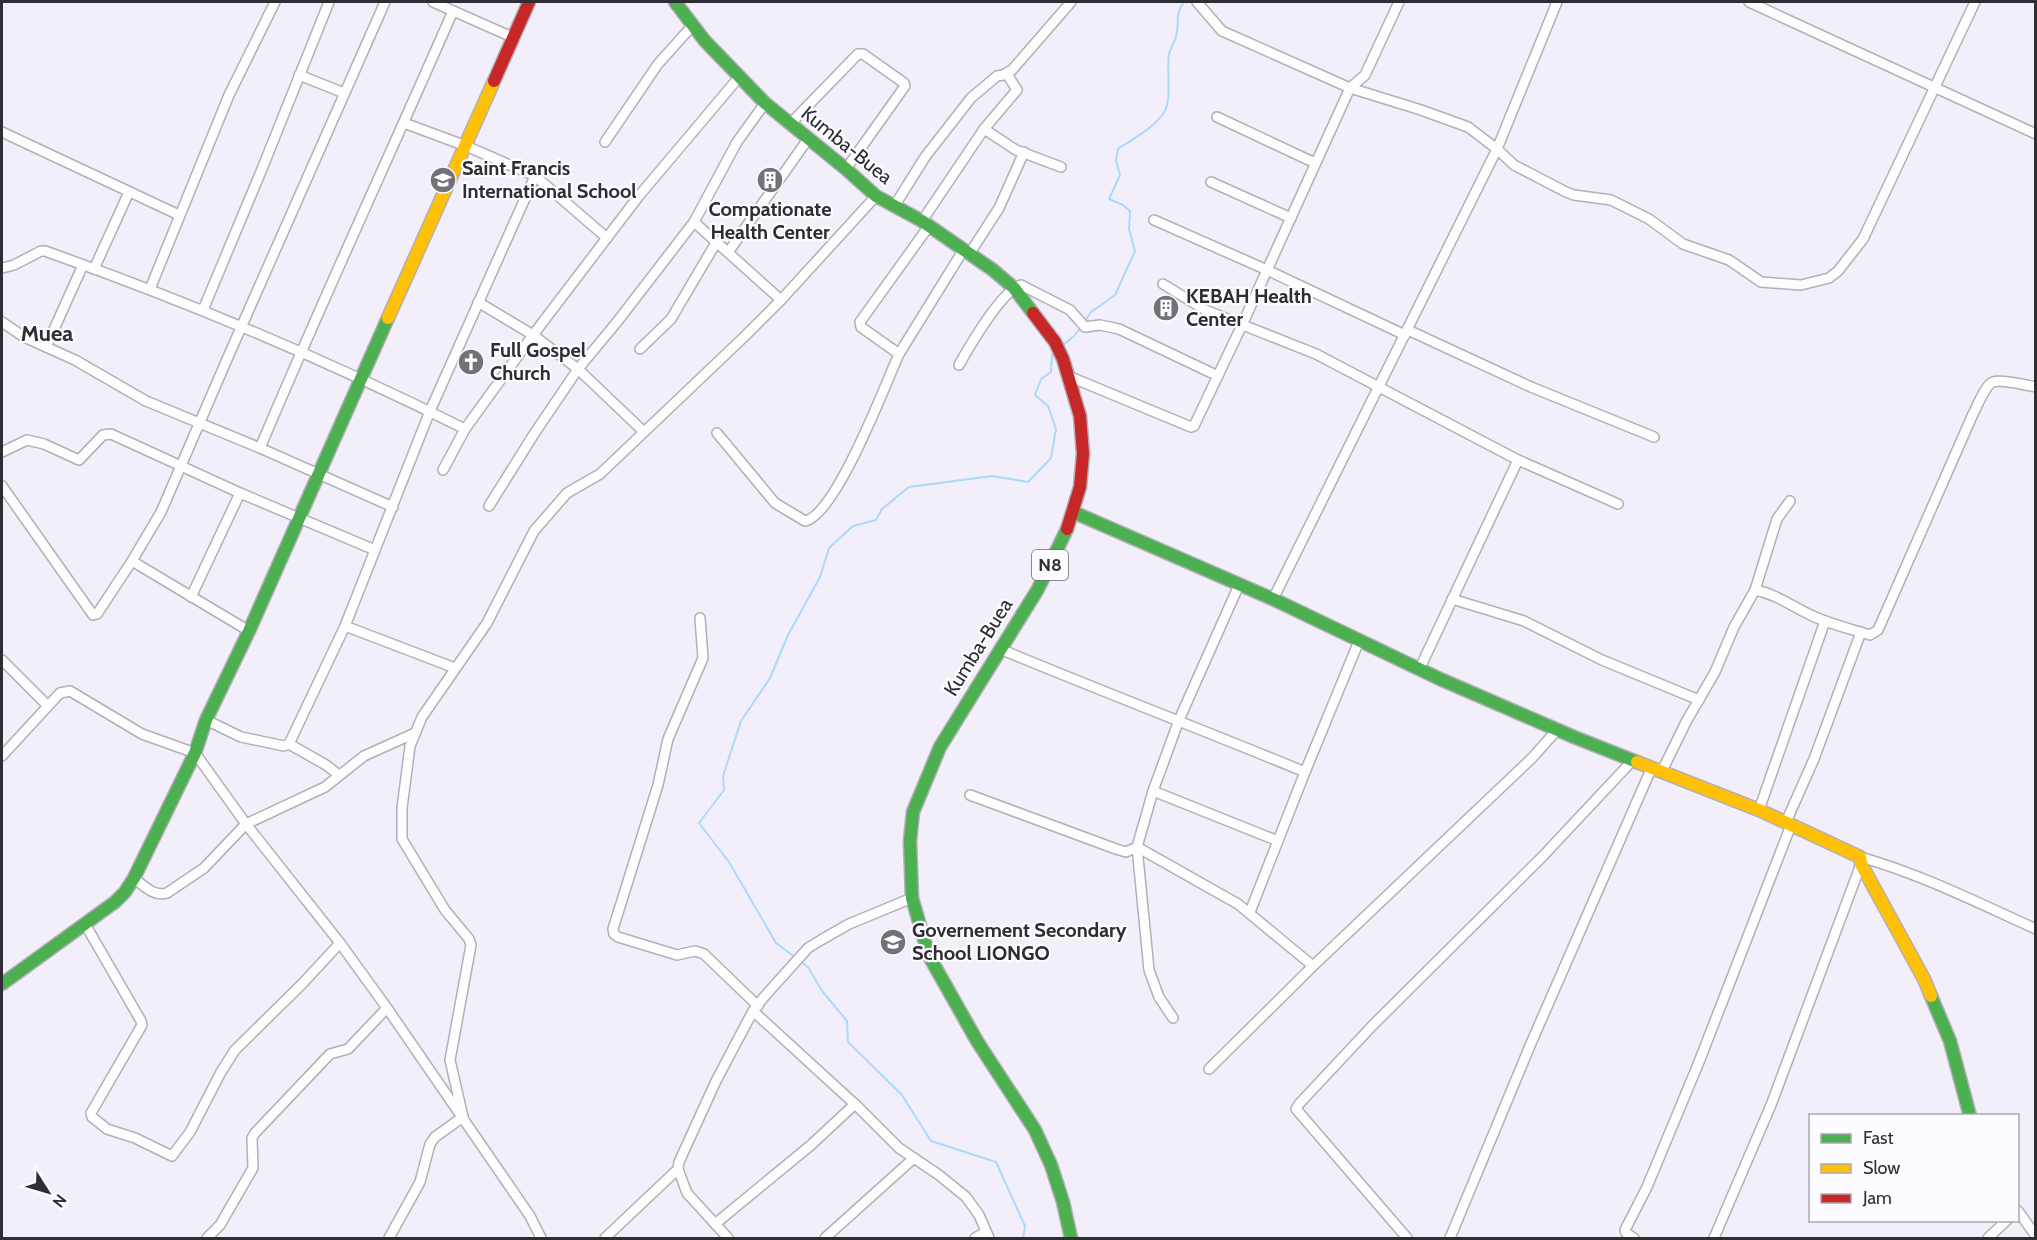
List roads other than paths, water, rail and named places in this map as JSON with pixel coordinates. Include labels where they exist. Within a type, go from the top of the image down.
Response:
[{"type":"main road","points":[[2,984],[115,902],[134,878],[195,753],[206,720],[249,631],[529,2]]},
{"type":"main road","name":"Kumba-Buea","points":[[675,2],[705,41],[765,103],[876,196],[925,223],[967,251],[1014,288],[1054,342],[1063,359],[1080,416],[1083,454],[1080,488],[1073,512],[1066,533],[1042,582],[944,740],[925,779],[913,812],[910,841],[912,898],[929,956],[977,1041],[1035,1130],[1051,1165],[1071,1239]]},
{"type":"main road","points":[[1073,512],[1273,599],[1419,670],[1557,730],[1759,810],[1861,860],[1924,979],[1950,1041],[1969,1114]]},
{"type":"street","points":[[150,289],[229,95],[274,2]]},
{"type":"street","points":[[202,310],[329,2]]},
{"type":"street","points":[[2,486],[94,615],[97,614],[161,512],[385,2]]},
{"type":"street","points":[[433,2],[512,37]]},
{"type":"street","points":[[895,205],[925,157],[971,98],[997,76],[1007,74],[1020,62],[1071,2]]},
{"type":"street","points":[[1197,2],[1222,31],[1350,88],[1468,127],[1514,165],[1566,192],[1611,200],[1649,219],[1683,244],[1729,260],[1761,282],[1801,285],[1829,278],[1838,271],[1863,239],[1975,2]]},
{"type":"street","points":[[1068,376],[1191,427],[1194,424],[1242,325],[1350,88],[1365,75],[1399,2]]},
{"type":"street","points":[[1273,599],[1497,149],[1557,2]]},
{"type":"street","points":[[1749,2],[2036,134]]},
{"type":"street","points":[[260,448],[453,11]]},
{"type":"street","points":[[605,142],[658,64],[693,25]]},
{"type":"street","points":[[790,124],[858,54],[863,54],[904,83],[905,86],[846,169]]},
{"type":"street","points":[[899,354],[859,324],[984,129],[1017,90],[1007,74]]},
{"type":"street","points":[[299,75],[344,93]]},
{"type":"street","points":[[443,470],[465,429],[533,335],[638,197],[740,76]]},
{"type":"street","points":[[489,506],[578,369],[694,222],[737,142],[765,103]]},
{"type":"street","points":[[1217,117],[1315,163]]},
{"type":"street","points":[[404,123],[466,146],[535,177],[607,238]]},
{"type":"street","points":[[984,129],[1016,150],[1060,167]]},
{"type":"street","points":[[2,132],[179,214]]},
{"type":"street","points":[[729,251],[808,139]]},
{"type":"street","points":[[717,433],[776,503],[805,521],[812,520],[819,514],[848,469],[899,354],[967,251],[999,208],[1024,152]]},
{"type":"street","points":[[206,720],[241,737],[284,746],[289,744],[345,626],[429,411],[535,177]]},
{"type":"street","points":[[1211,182],[1291,218]]},
{"type":"street","points":[[94,269],[129,192]]},
{"type":"street","points":[[463,1117],[450,1060],[471,945],[469,939],[445,910],[402,839],[402,808],[410,746],[422,717],[491,618],[534,531],[567,493],[600,474],[644,432],[781,300],[876,196]]},
{"type":"street","points":[[1154,220],[1531,387],[1654,437]]},
{"type":"street","points":[[694,222],[781,300]]},
{"type":"street","points":[[640,349],[671,319],[717,241]]},
{"type":"street","points":[[2,268],[14,265],[41,251],[83,265],[241,326],[361,378],[465,429]]},
{"type":"street","points":[[46,347],[83,265]]},
{"type":"street","points":[[1163,284],[1205,310],[1307,350],[1518,460],[1618,504]]},
{"type":"street","points":[[959,365],[976,335],[1014,288],[1021,285],[1070,310],[1085,327],[1100,326],[1119,329],[1218,376]]},
{"type":"street","points":[[478,302],[533,335],[578,369],[644,432]]},
{"type":"street","points":[[2,322],[24,337],[75,360],[146,401],[200,422],[393,507]]},
{"type":"street","points":[[1755,590],[1769,592],[1788,605],[1825,621],[1870,635],[1878,630],[1968,425],[1988,386],[1993,382],[1999,382],[2036,387]]},
{"type":"street","points":[[2,452],[25,440],[31,440],[79,460],[107,433],[375,550]]},
{"type":"street","points":[[1419,670],[1518,460]]},
{"type":"street","points":[[191,597],[240,493]]},
{"type":"street","points":[[1450,1239],[1532,1041],[1657,769],[1715,672],[1734,627],[1755,590],[1777,519],[1790,501]]},
{"type":"street","points":[[132,561],[249,631]]},
{"type":"street","points":[[1173,1018],[1159,997],[1149,970],[1137,847],[1153,791],[1179,720],[1239,585]]},
{"type":"street","points":[[1452,598],[1524,621],[1610,664],[1699,700]]},
{"type":"street","points":[[700,618],[703,658],[668,739],[658,785],[613,929],[614,934],[677,955],[695,951],[704,954],[755,1008],[899,1148],[966,1197],[979,1215],[987,1235],[975,1239]]},
{"type":"street","points":[[1759,810],[1825,621]]},
{"type":"street","points":[[345,626],[455,668]]},
{"type":"street","points":[[1634,1239],[1625,1230],[1647,1187],[1695,1072],[1861,632]]},
{"type":"street","points":[[1250,912],[1359,641]]},
{"type":"street","points":[[1000,649],[1131,704],[1179,720],[1305,772]]},
{"type":"street","points":[[2,660],[48,706]]},
{"type":"street","points":[[2,756],[60,693],[70,691],[142,734],[195,753],[246,824],[340,943],[387,1008],[530,1216],[542,1239]]},
{"type":"street","points":[[1209,1069],[1313,966],[1522,768],[1557,730]]},
{"type":"street","points":[[134,878],[155,894],[167,893],[204,868],[246,824],[326,787],[364,756],[415,733]]},
{"type":"street","points":[[289,744],[326,765],[339,776]]},
{"type":"street","points":[[1407,1239],[1297,1113],[1296,1109],[1373,1025],[1536,864],[1633,760]]},
{"type":"street","points":[[1153,791],[1278,841]]},
{"type":"street","points":[[970,795],[1116,849],[1126,852],[1137,847]]},
{"type":"street","points":[[1137,847],[1250,912],[1313,966]]},
{"type":"street","points":[[1714,1239],[1771,1105],[1861,860],[1879,862],[2036,929]]},
{"type":"street","points":[[728,1239],[687,1193],[678,1169],[679,1162],[716,1081],[755,1008],[808,948],[849,924],[912,898]]},
{"type":"street","points":[[85,924],[142,1025],[91,1113],[92,1117],[107,1129],[135,1138],[172,1156],[190,1132],[235,1050],[340,943]]},
{"type":"street","points":[[207,1239],[220,1225],[253,1168],[252,1138],[255,1133],[330,1054],[348,1049],[387,1008]]},
{"type":"street","points":[[715,1224],[811,1145],[855,1104]]},
{"type":"street","points":[[389,1239],[420,1182],[430,1144],[435,1137],[463,1117]]},
{"type":"street","points":[[825,1239],[915,1158]]},
{"type":"street","points":[[605,1239],[678,1169]]},
{"type":"street","points":[[2019,1212],[2036,1236]]},
{"type":"street","points":[[1988,1239],[2006,1222]]},
{"type":"waterway","points":[[1085,321],[1091,312],[1115,295],[1135,251],[1129,229],[1130,211],[1109,199],[1120,175],[1116,160],[1118,149],[1153,124],[1166,108],[1169,94],[1169,54],[1176,37],[1179,11],[1184,2]]},
{"type":"waterway","points":[[1063,345],[1082,326]]},
{"type":"waterway","points":[[796,958],[776,943],[729,862],[699,823],[724,790],[723,776],[741,721],[770,678],[788,635],[820,577],[829,548],[853,526],[876,520],[882,509],[909,487],[992,476],[1028,482],[1051,458],[1056,429],[1048,406],[1035,395],[1041,379],[1051,372],[1052,355]]},
{"type":"waterway","points":[[800,961],[808,967],[822,991],[847,1021],[848,1042],[902,1095],[931,1141],[996,1162],[1025,1226],[1023,1238]]},
{"type":"place","name":"Saint Francis International School","points":[[443,180]]},
{"type":"place","name":"Compationate Health Center","points":[[770,180]]},
{"type":"place","name":"KEBAH Health Center","points":[[1166,308]]},
{"type":"place","name":"Full Gospel Church","points":[[471,362]]},
{"type":"place","name":"Governement Secondary School LIONGO","points":[[893,942]]},
{"type":"district","name":"Muea","points":[[47,333]]}]
